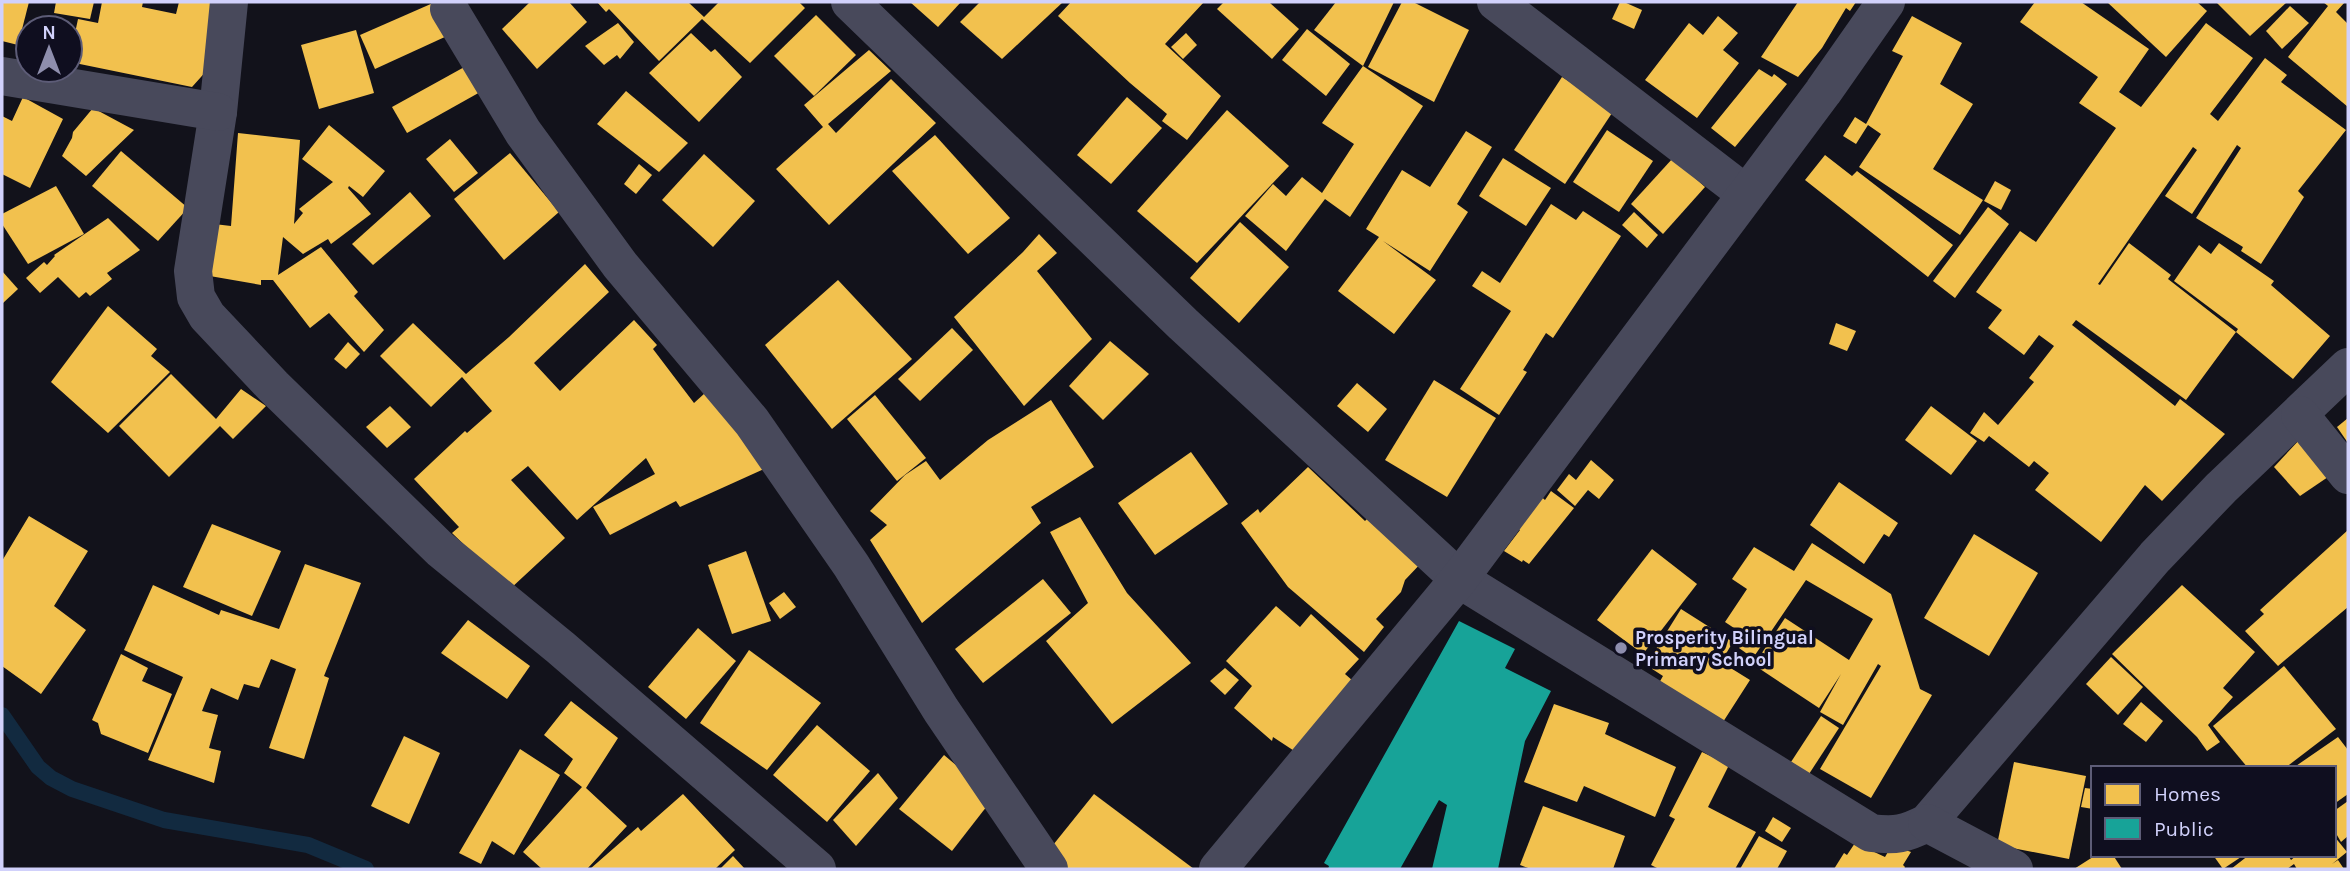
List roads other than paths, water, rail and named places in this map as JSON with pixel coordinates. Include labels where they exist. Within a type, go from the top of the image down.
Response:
[{"type":"street","points":[[229,2],[218,112],[193,271],[196,297],[207,316],[274,386],[440,549],[561,648],[817,869]]},
{"type":"street","points":[[850,2],[1183,324],[1459,579],[1871,833],[1907,833],[1927,823],[2155,557],[2221,488],[2348,367]]},
{"type":"street","points":[[1496,2],[1746,194]]},
{"type":"street","points":[[1218,869],[1459,579],[1823,92],[1886,2]]},
{"type":"street","points":[[449,9],[523,132],[620,265],[752,422],[851,565],[941,710],[1049,869]]},
{"type":"street","points":[[2,76],[218,112]]},
{"type":"street","points":[[2300,415],[2348,475]]},
{"type":"street","points":[[1927,823],[2014,869]]},
{"type":"waterway","points":[[2,715],[38,767],[51,778],[72,789],[164,820],[308,845],[366,869]]},
{"type":"place","name":"Prosperity Bilingual Primary School","points":[[1621,648]]}]
